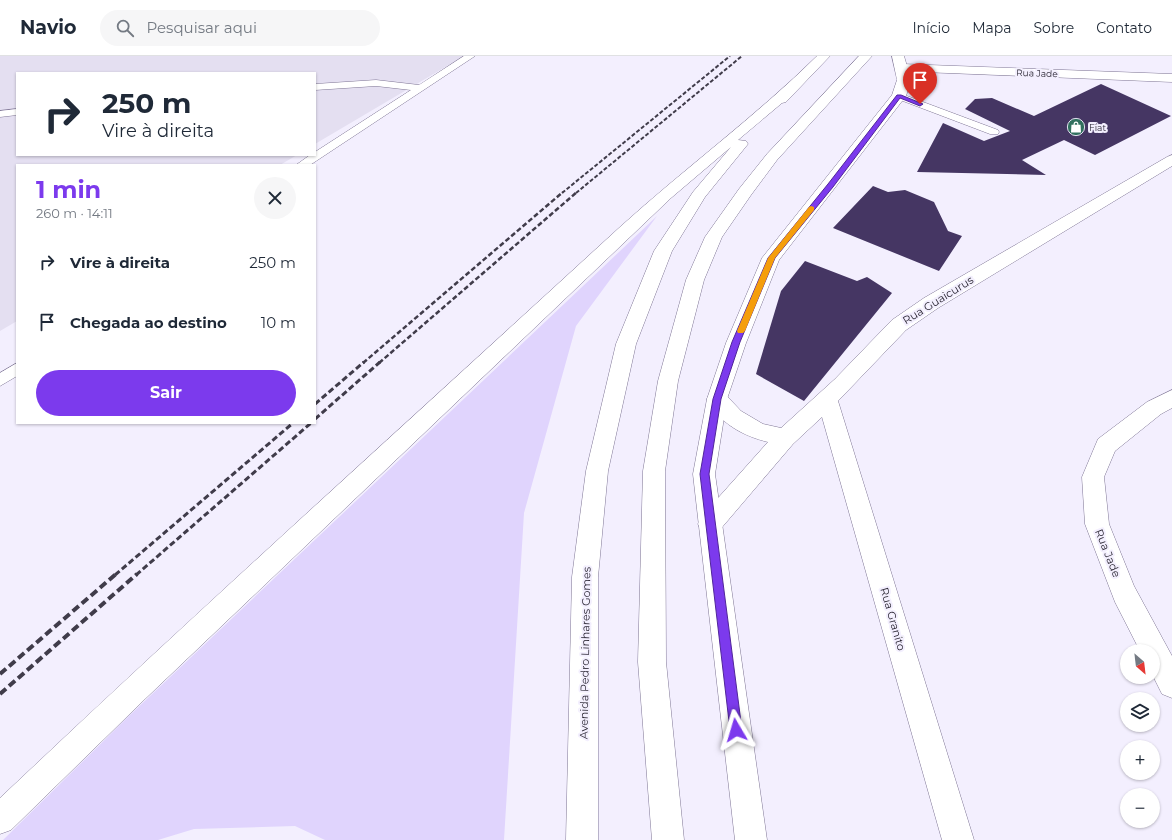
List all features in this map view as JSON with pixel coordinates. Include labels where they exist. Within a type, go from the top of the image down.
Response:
[{"type":"main road","name":"Avenida Pedro Linhares Gomes","points":[[582,840],[585,577],[597,471],[626,344],[663,252],[699,195],[791,88],[824,56]]},
{"type":"main road","points":[[668,840],[652,662],[654,471],[668,380],[695,280],[714,237],[745,192],[772,157],[866,56]]},
{"type":"main road","points":[[751,840],[704,474],[717,399],[736,342],[771,258],[899,96],[904,80],[900,62]]},
{"type":"main road","name":"Rua Jade","points":[[900,62],[1172,78]]},
{"type":"main road","points":[[0,819],[140,684],[665,194],[791,88]]},
{"type":"main road","name":"Rua Guaicurus","points":[[710,524],[785,438],[827,399],[899,324],[931,303],[1172,160]]},
{"type":"main road","name":"Rua Jade","points":[[1172,398],[1154,408],[1106,445],[1093,477],[1097,524],[1124,593],[1172,684]]},
{"type":"main road","points":[[717,399],[733,417],[758,431],[785,438]]},
{"type":"main road","name":"Rua Granito","points":[[827,399],[958,840]]},
{"type":"lane","points":[[316,156],[470,56]]},
{"type":"lane","points":[[316,87],[376,84],[421,88]]},
{"type":"lane","points":[[899,96],[994,132]]},
{"type":"lane","points":[[0,114],[16,112]]},
{"type":"lane","points":[[304,164],[316,156]]},
{"type":"lane","points":[[0,380],[16,371]]},
{"type":"shaded area","points":[[0,56],[464,56],[316,143],[316,72],[16,72],[16,156],[295,156],[282,164],[16,164],[16,322],[0,331]]},
{"type":"shaded area","points":[[657,216],[576,326],[524,513],[504,840],[325,840],[295,826],[194,829],[158,840],[3,840],[131,714]]},
{"type":"building","name":"Fiat","points":[[1101,84],[1171,116],[1095,155],[1064,140],[1022,160],[1046,175],[917,172],[943,123],[984,141],[1010,131],[965,109],[975,99],[992,98],[1034,116]]},
{"type":"building","points":[[873,186],[888,192],[905,190],[934,202],[948,231],[962,236],[939,271],[833,228]]},
{"type":"building","points":[[805,261],[857,281],[867,277],[892,293],[804,401],[756,374],[781,291]]},
{"type":"railway","points":[[562,193],[730,56]]},
{"type":"railway","points":[[576,193],[742,56]]},
{"type":"railway","points":[[363,363],[563,192]]},
{"type":"railway","points":[[379,363],[577,192]]},
{"type":"railway","points":[[316,403],[364,362]]},
{"type":"railway","points":[[316,418],[380,362]]},
{"type":"railway","points":[[115,575],[292,424]]},
{"type":"railway","points":[[136,575],[310,424]]},
{"type":"railway","points":[[0,674],[116,574]]},
{"type":"railway","points":[[0,694],[137,574]]},
{"type":"slow traffic","points":[[741,331],[771,258],[811,208]]},
{"type":"place","name":"Fiat","points":[[1076,127]]},
{"type":"route","points":[[736,730],[704,474],[717,399],[736,342],[771,258],[899,96],[920,104]]}]
